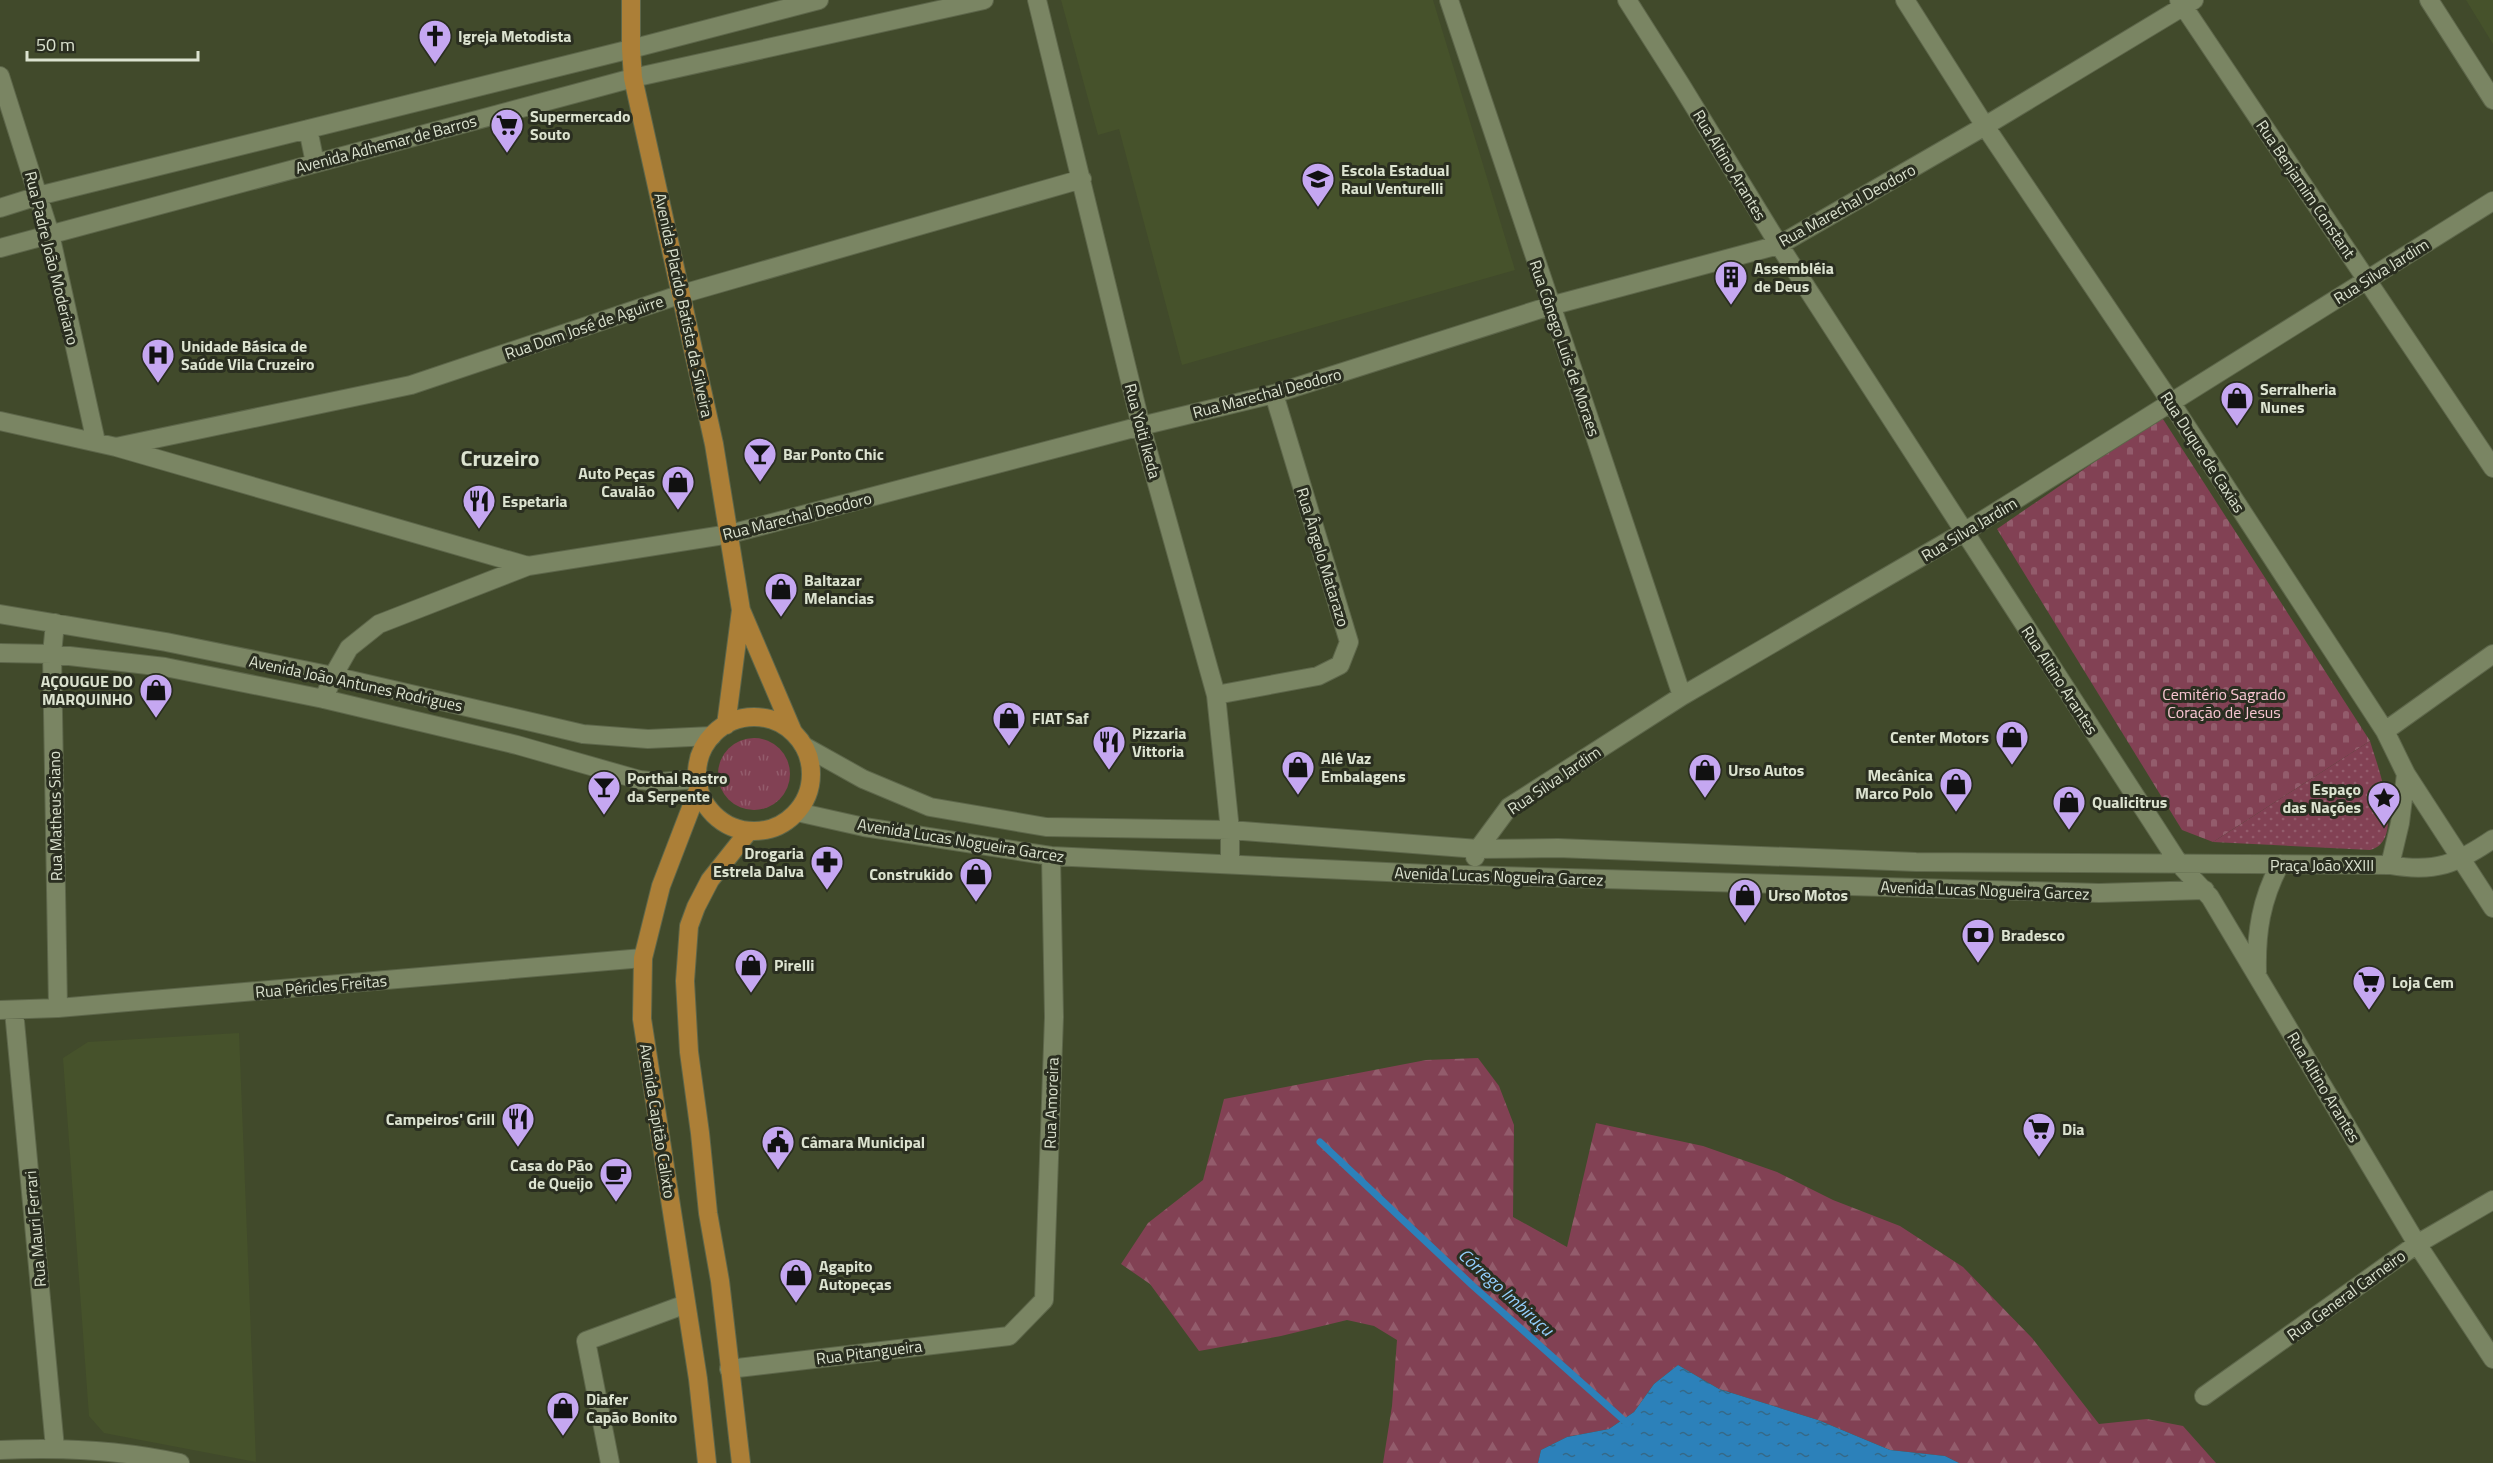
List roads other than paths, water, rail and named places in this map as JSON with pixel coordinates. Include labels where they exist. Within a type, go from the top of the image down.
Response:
[{"type":"main road","name":"Avenida Placido Batista da Silveira","points":[[631,0],[633,78],[714,444],[741,610],[798,739]]},
{"type":"main road","name":"Avenida Placido Batista da Silveira","points":[[719,731],[741,610]]},
{"type":"main road","points":[[742,718],[761,718],[778,722],[798,739],[810,762],[811,780],[806,797],[797,812],[783,824],[766,830],[748,831],[731,826],[716,817],[705,803],[698,783],[700,756],[719,731],[742,718]]},
{"type":"main road","name":"Avenida Capitão Calixto","points":[[698,783],[662,886],[643,958],[642,1019],[698,1378],[707,1463]]},
{"type":"main road","points":[[741,1463],[689,1052],[685,968],[689,926],[696,907],[710,880],[748,831]]},
{"type":"street","name":"Avenida Adhemar de Barros","points":[[0,208],[38,196],[819,0]]},
{"type":"street","name":"Avenida Adhemar de Barros","points":[[0,248],[633,78],[984,0]]},
{"type":"street","name":"Rua Yoiti Ikeda","points":[[1037,0],[1141,426],[1216,695],[1230,830],[1230,864]]},
{"type":"street","name":"Rua Cônego Luis de Moraes","points":[[1449,0],[1682,696]]},
{"type":"street","name":"Rua Altino Arantes","points":[[1627,0],[1779,245],[2180,865],[2205,890],[2417,1244],[2493,1359]]},
{"type":"street","name":"Rua Duque de Caxias","points":[[1905,0],[1985,126],[2172,404],[2385,731],[2406,774],[2493,908]]},
{"type":"street","points":[[2429,0],[2493,100]]},
{"type":"street","name":"Rua Marechal Deodoro","points":[[324,699],[333,676],[350,648],[379,624],[528,566],[730,534],[1141,426],[1274,394],[1550,306],[1779,245],[1985,126],[2185,2]]},
{"type":"street","name":"Rua Benjamim Constant","points":[[2185,2],[2493,468]]},
{"type":"street","name":"Rua Padre João Moderiano","points":[[0,76],[50,234],[96,442]]},
{"type":"street","points":[[308,129],[315,163]]},
{"type":"street","name":"Rua Dom José de Aguirre","points":[[117,447],[411,385],[682,294],[1082,178]]},
{"type":"street","name":"Rua Silva Jardim","points":[[1468,875],[1478,849],[1509,807],[1682,696],[1964,532],[2172,404],[2493,201]]},
{"type":"street","name":"Rua Ângelo Matarazo","points":[[1216,695],[1318,676],[1340,665],[1349,642],[1274,394]]},
{"type":"street","points":[[0,421],[117,447],[528,566]]},
{"type":"street","name":"Avenida João Antunes Rodrigues","points":[[0,614],[166,642],[333,676],[583,734],[648,739],[719,731]]},
{"type":"street","name":"Rua Matheus Siano","points":[[55,623],[52,654],[58,1008]]},
{"type":"street","name":"Avenida João Antunes Rodrigues","points":[[0,653],[52,654],[165,667],[324,699],[517,745],[640,780],[698,783]]},
{"type":"street","points":[[2385,731],[2493,654]]},
{"type":"street","name":"Avenida Lucas Nogueira Garcez","points":[[798,739],[863,779],[930,807],[1046,827],[1230,830],[1478,849],[1558,848],[1916,862],[2180,865]]},
{"type":"street","points":[[2390,865],[2400,823],[2406,774]]},
{"type":"street","name":"Avenida Lucas Nogueira Garcez","points":[[797,812],[864,827],[1051,856],[1468,875],[2099,893],[2205,890]]},
{"type":"street","points":[[980,846],[985,818]]},
{"type":"street","name":"Praça João XXIII","points":[[2180,865],[2390,865],[2412,869],[2431,868],[2462,860],[2493,839]]},
{"type":"street","name":"Rua Amoreira","points":[[1009,1336],[1044,1300],[1054,1017],[1051,856]]},
{"type":"street","points":[[2257,974],[2260,912],[2268,887],[2280,864]]},
{"type":"street","name":"Rua Péricles Freitas","points":[[7,1011],[643,958]]},
{"type":"street","name":"Rua Mauri Ferrari","points":[[7,1011],[56,1448]]},
{"type":"street","name":"Rua General Carneiro","points":[[2204,1396],[2417,1244],[2493,1200]]},
{"type":"street","points":[[610,1463],[586,1341],[686,1304]]},
{"type":"street","name":"Rua Pitangueira","points":[[729,1369],[1009,1336]]},
{"type":"street","points":[[0,1450],[56,1448],[86,1457],[142,1455],[180,1463]]},
{"type":"water","points":[[1678,1365],[1719,1389],[1818,1420],[1890,1450],[1945,1456],[1959,1463],[1538,1463],[1541,1450],[1567,1437],[1609,1429],[1634,1412],[1654,1384]]},
{"type":"waterway","name":"Córrego Imbiruçu","points":[[1320,1142],[1473,1286],[1628,1424]]},
{"type":"place","name":"Igreja Metodista","points":[[435,65]]},
{"type":"place","name":"Supermercado Souto","points":[[507,154]]},
{"type":"place","name":"Escola Estadual Raul Venturelli","points":[[1318,208]]},
{"type":"place","name":"Assembléia de Deus","points":[[1731,306]]},
{"type":"place","name":"Unidade Básica de Saúde Vila Cruzeiro","points":[[158,384]]},
{"type":"place","name":"Serralheria Nunes","points":[[2237,427]]},
{"type":"place","name":"Bar Ponto Chic","points":[[760,483]]},
{"type":"place","name":"Auto Peças Cavalão","points":[[678,511]]},
{"type":"place","name":"Espetaria","points":[[479,530]]},
{"type":"place","name":"Baltazar Melancias","points":[[781,618]]},
{"type":"place","name":"AÇOUGUE DO MARQUINHO","points":[[156,719]]},
{"type":"place","name":"FIAT Saf","points":[[1009,747]]},
{"type":"place","name":"Center Motors","points":[[2012,766]]},
{"type":"place","name":"Pizzaria Vittoria","points":[[1109,771]]},
{"type":"place","name":"Alê Vaz Embalagens","points":[[1298,796]]},
{"type":"place","name":"Urso Autos","points":[[1705,799]]},
{"type":"place","name":"Mecânica Marco Polo","points":[[1956,813]]},
{"type":"place","name":"Porthal Rastro da Serpente","points":[[604,816]]},
{"type":"place","name":"Espaço das Nações","points":[[2384,827]]},
{"type":"place","name":"Qualicitrus","points":[[2069,831]]},
{"type":"place","name":"Drogaria Estrela Dalva","points":[[827,891]]},
{"type":"place","name":"Construkido","points":[[976,903]]},
{"type":"place","name":"Urso Motos","points":[[1745,924]]},
{"type":"place","name":"Bradesco","points":[[1978,964]]},
{"type":"place","name":"Pirelli","points":[[751,994]]},
{"type":"place","name":"Loja Cem","points":[[2369,1011]]},
{"type":"place","name":"Campeiros' Grill","points":[[518,1148]]},
{"type":"place","name":"Dia","points":[[2039,1158]]},
{"type":"place","name":"Câmara Municipal","points":[[778,1171]]},
{"type":"place","name":"Casa do Pão de Queijo","points":[[616,1203]]},
{"type":"place","name":"Agapito Autopeças","points":[[796,1304]]},
{"type":"place","name":"Diafer Capão Bonito","points":[[563,1437]]},
{"type":"district","name":"Cruzeiro","points":[[500,458]]},
{"type":"park label","name":"Cemitério Sagrado Coração de Jesus","points":[[2224,703]]}]
